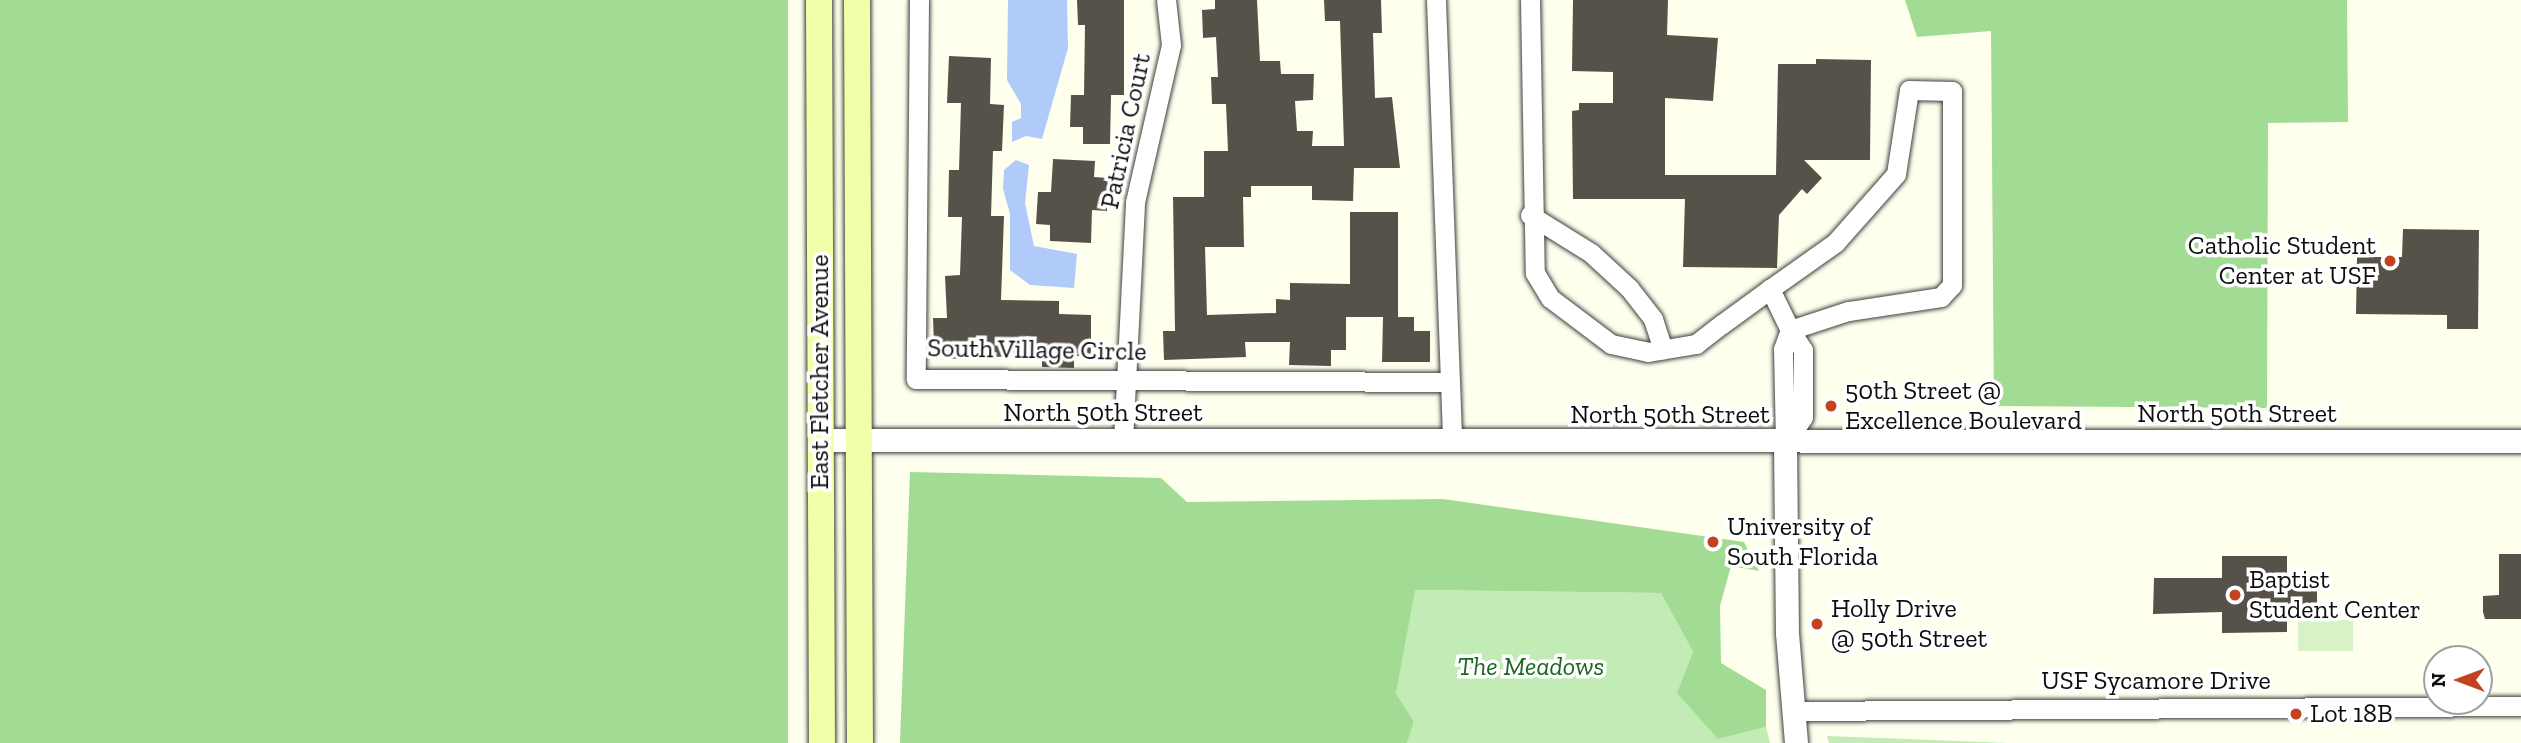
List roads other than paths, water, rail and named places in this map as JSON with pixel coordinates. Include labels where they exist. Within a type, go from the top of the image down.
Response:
[{"type":"main road","name":"East Fletcher Avenue","points":[[819,0],[822,743]]},
{"type":"main road","name":"East Fletcher Avenue","points":[[857,0],[860,743]]},
{"type":"street","name":"South Village Circle","points":[[919,0],[916,379],[1125,377],[1448,382]]},
{"type":"street","name":"Patricia Court","points":[[1123,441],[1135,202],[1171,45],[1166,0]]},
{"type":"street","points":[[1436,0],[1452,442]]},
{"type":"street","points":[[1530,0],[1530,215],[1535,273],[1550,298],[1611,344],[1663,349],[1696,344],[1835,243],[1896,174],[1909,90],[1952,91],[1952,285],[1941,297],[1848,311],[1790,330]]},
{"type":"street","points":[[1530,215],[1591,253],[1629,288],[1653,319],[1663,349]]},
{"type":"street","points":[[1770,289],[1790,330],[1803,349],[1803,417],[1785,443],[1792,711],[1796,743]]},
{"type":"street","name":"North 50th Street","points":[[820,440],[1785,443],[2521,441]]},
{"type":"street","name":"USF Sycamore Drive","points":[[1792,711],[2521,706]]},
{"type":"water","points":[[1008,0],[1067,0],[1068,48],[1042,139],[1026,136],[1012,142],[1012,122],[1021,118],[1021,104],[1007,80]]},
{"type":"water","points":[[1016,160],[1029,165],[1025,203],[1034,246],[1077,254],[1074,288],[1030,285],[1010,270],[1010,214],[1003,189],[1004,170]]},
{"type":"place","name":"Catholic Student Center at USF","points":[[2390,261]]},
{"type":"place","name":"50th Street @ Excellence Boulevard","points":[[1831,406]]},
{"type":"place","name":"University of South Florida","points":[[1713,542]]},
{"type":"place","name":"Baptist Student Center","points":[[2235,595]]},
{"type":"place","name":"Holly Drive @ 50th Street","points":[[1817,624]]},
{"type":"place","name":"Lot 18B","points":[[2296,714]]},
{"type":"park label","name":"The Meadows","points":[[1531,667]]}]
